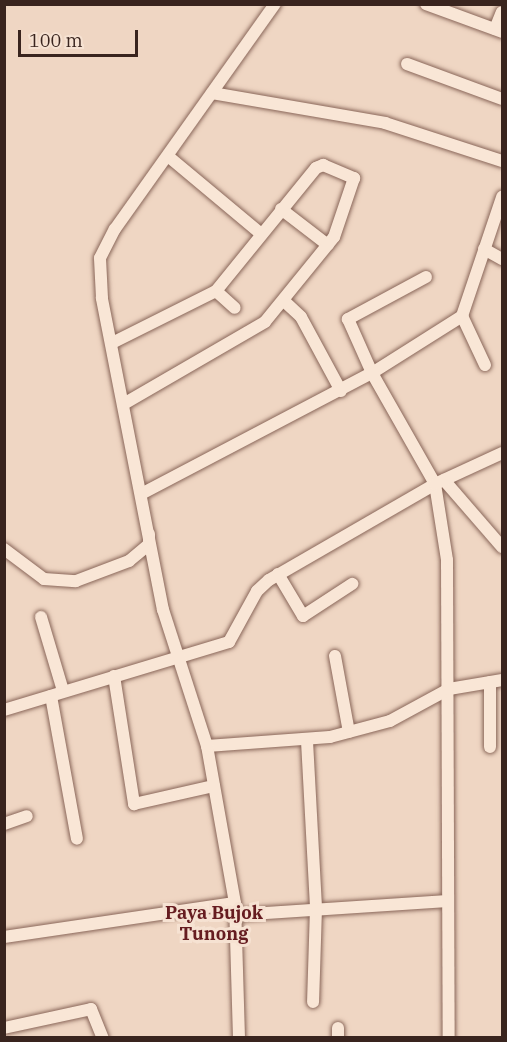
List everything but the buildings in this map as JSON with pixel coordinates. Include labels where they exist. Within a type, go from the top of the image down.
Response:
[{"type":"street","points":[[239,1038],[236,909],[207,746],[175,658],[126,402],[112,343],[100,258],[275,4]]},
{"type":"street","points":[[426,4],[499,30],[502,12]]},
{"type":"street","points":[[407,64],[502,99]]},
{"type":"street","points":[[212,93],[385,123],[502,161]]},
{"type":"street","points":[[168,157],[261,234]]},
{"type":"street","points":[[112,343],[216,291],[281,209],[320,166],[352,176],[355,184],[328,245],[284,301],[248,336],[126,402]]},
{"type":"street","points":[[144,493],[341,391],[462,316],[502,197]]},
{"type":"street","points":[[281,209],[328,245]]},
{"type":"street","points":[[484,249],[502,259]]},
{"type":"street","points":[[426,277],[348,319],[372,373],[440,482],[502,547]]},
{"type":"street","points":[[216,291],[235,308]]},
{"type":"street","points":[[284,301],[301,317],[341,391]]},
{"type":"street","points":[[462,316],[485,364]]},
{"type":"street","points":[[4,710],[233,640],[257,591],[278,574],[440,482],[502,455]]},
{"type":"street","points":[[440,482],[447,560],[449,1038]]},
{"type":"street","points":[[4,549],[44,579],[76,581],[129,561],[148,544],[150,527]]},
{"type":"street","points":[[278,574],[303,616],[352,584]]},
{"type":"street","points":[[41,617],[63,692]]},
{"type":"street","points":[[334,656],[350,732]]},
{"type":"street","points":[[114,676],[134,804],[214,786]]},
{"type":"street","points":[[207,746],[307,741],[350,732],[415,711],[449,689],[499,679],[490,747]]},
{"type":"street","points":[[51,696],[77,839]]},
{"type":"street","points":[[307,741],[316,908],[313,1002]]},
{"type":"street","points":[[4,824],[27,816]]},
{"type":"street","points":[[4,937],[236,909],[316,908],[448,901]]},
{"type":"street","points":[[4,1028],[91,1009],[103,1038]]},
{"type":"district","name":"Paya Bujok Tunong","points":[[214,924]]}]
